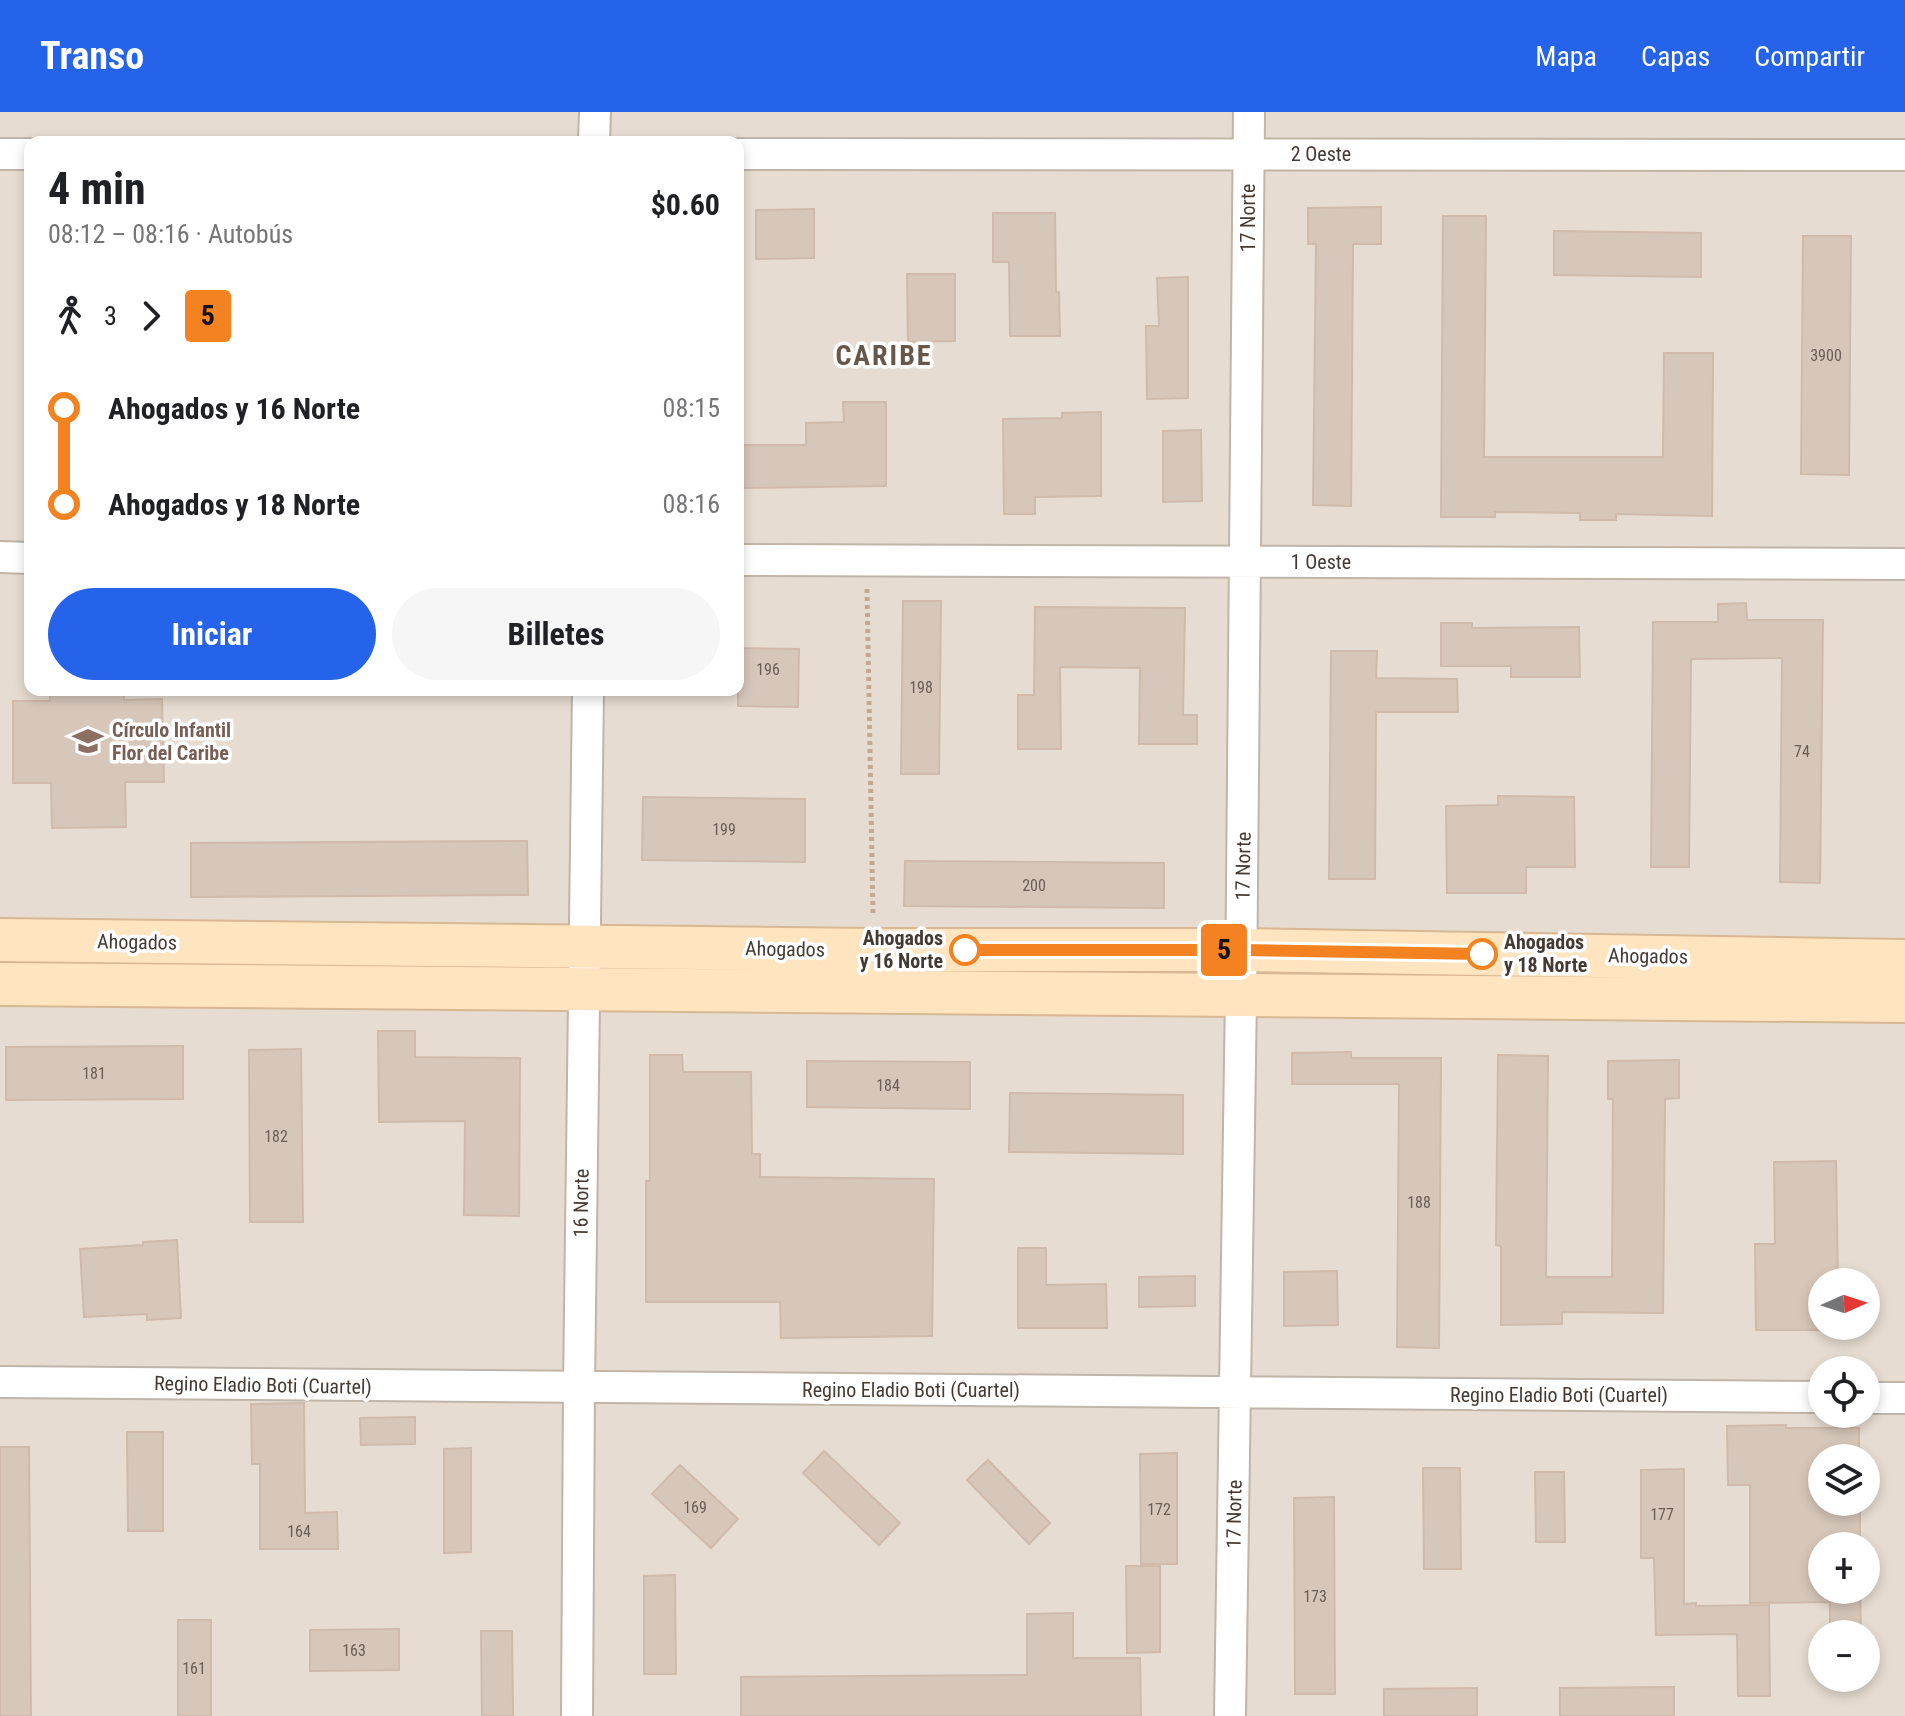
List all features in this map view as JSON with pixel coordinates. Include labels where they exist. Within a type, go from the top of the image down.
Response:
[{"type":"main road","name":"Ahogados","points":[[0,940],[873,950],[1242,950],[1905,961]]},
{"type":"main road","name":"Ahogados","points":[[0,984],[1905,1001]]},
{"type":"street","points":[[594,136],[595,112]]},
{"type":"street","name":"17 Norte","points":[[1230,1716],[1242,950],[1249,112]]},
{"type":"street","points":[[0,154],[24,154]]},
{"type":"street","name":"2 Oeste","points":[[744,154],[1905,155]]},
{"type":"street","points":[[0,557],[24,558]]},
{"type":"street","name":"1 Oeste","points":[[744,560],[1905,564]]},
{"type":"street","name":"16 Norte","points":[[577,1716],[588,696]]},
{"type":"street","name":"Regino Eladio Boti (Cuartel)","points":[[0,1382],[1808,1397]]},
{"type":"street","points":[[1880,1398],[1905,1398]]},
{"type":"path","points":[[867,560],[873,950]]},
{"type":"shaded area","name":"CARIBE","points":[[0,112],[1905,112],[1905,1716],[0,1716]]},
{"type":"building","points":[[1381,207],[1381,244],[1353,244],[1351,506],[1313,505],[1316,244],[1308,244],[1308,208]]},
{"type":"building","points":[[814,209],[814,258],[756,259],[756,210]]},
{"type":"building","points":[[993,213],[1055,213],[1060,336],[1010,336],[1009,262],[993,262]]},
{"type":"building","points":[[1443,216],[1486,216],[1484,457],[1663,457],[1664,353],[1713,353],[1712,516],[1616,514],[1616,520],[1580,520],[1580,513],[1495,512],[1495,517],[1441,517]]},
{"type":"building","points":[[1554,231],[1701,233],[1701,277],[1554,275]]},
{"type":"building","points":[[1803,236],[1851,236],[1849,475],[1801,474]]},
{"type":"building","points":[[907,274],[955,274],[955,341],[908,342]]},
{"type":"building","points":[[1188,277],[1188,398],[1147,399],[1146,326],[1159,326],[1157,278]]},
{"type":"building","points":[[843,402],[886,402],[886,486],[744,488],[744,445],[806,445],[806,423],[844,422]]},
{"type":"building","points":[[1101,412],[1101,496],[1035,497],[1035,514],[1004,514],[1003,419],[1062,418],[1062,413]]},
{"type":"building","points":[[1201,430],[1202,501],[1163,502],[1163,431]]},
{"type":"building","points":[[903,601],[941,601],[939,774],[901,774]]},
{"type":"building","points":[[1746,603],[1747,620],[1823,620],[1820,883],[1780,882],[1782,658],[1691,659],[1689,867],[1651,867],[1653,622],[1718,622],[1718,604]]},
{"type":"building","points":[[1035,607],[1185,608],[1183,715],[1197,715],[1197,744],[1139,744],[1140,668],[1060,667],[1061,749],[1018,749],[1018,695],[1034,695]]},
{"type":"building","points":[[1441,623],[1472,623],[1472,628],[1579,627],[1580,677],[1511,677],[1511,666],[1441,666]]},
{"type":"building","points":[[744,648],[799,649],[798,707],[738,706],[738,696],[744,696]]},
{"type":"building","points":[[1331,651],[1377,651],[1376,678],[1457,679],[1458,712],[1376,712],[1375,879],[1329,879]]},
{"type":"building","name":"Círculo Infantil Flor del Caribe","points":[[50,696],[162,699],[164,782],[125,782],[126,827],[52,828],[51,783],[13,783],[13,701],[50,701]]},
{"type":"building","points":[[1498,796],[1574,797],[1575,867],[1526,867],[1526,893],[1447,893],[1446,806],[1498,805]]},
{"type":"building","points":[[643,797],[805,799],[805,862],[642,860]]},
{"type":"building","points":[[527,841],[528,895],[191,897],[191,843]]},
{"type":"building","points":[[905,861],[1164,863],[1164,908],[904,906]]},
{"type":"building","points":[[378,1031],[415,1031],[415,1057],[520,1058],[519,1216],[464,1215],[465,1121],[379,1122]]},
{"type":"building","points":[[183,1046],[183,1099],[6,1100],[6,1047]]},
{"type":"building","points":[[301,1049],[303,1222],[250,1222],[249,1050]]},
{"type":"building","points":[[1351,1052],[1351,1058],[1441,1058],[1439,1348],[1397,1347],[1399,1084],[1292,1084],[1292,1053]]},
{"type":"building","points":[[650,1055],[682,1055],[683,1072],[751,1072],[752,1154],[760,1154],[760,1177],[934,1179],[932,1336],[781,1338],[780,1302],[646,1302]]},
{"type":"building","points":[[1498,1055],[1548,1056],[1546,1277],[1612,1277],[1613,1099],[1608,1099],[1608,1061],[1679,1060],[1679,1098],[1665,1099],[1663,1313],[1562,1312],[1562,1324],[1501,1325],[1501,1246],[1496,1245]]},
{"type":"building","points":[[807,1061],[970,1062],[970,1109],[807,1107]]},
{"type":"building","points":[[1010,1093],[1183,1095],[1183,1154],[1009,1152]]},
{"type":"building","points":[[1836,1161],[1838,1268],[1808,1268],[1808,1330],[1756,1330],[1755,1244],[1775,1244],[1774,1162]]},
{"type":"building","points":[[177,1240],[181,1318],[147,1320],[147,1314],[84,1317],[80,1249]]},
{"type":"building","points":[[1018,1248],[1046,1248],[1046,1285],[1106,1284],[1107,1328],[1018,1328]]},
{"type":"building","points":[[1337,1271],[1338,1325],[1284,1326],[1284,1272]]},
{"type":"building","points":[[1195,1276],[1195,1306],[1139,1307],[1139,1277]]},
{"type":"building","points":[[304,1403],[305,1513],[337,1512],[338,1549],[260,1549],[260,1464],[252,1464],[251,1404]]},
{"type":"building","points":[[415,1417],[415,1444],[361,1445],[360,1418]]},
{"type":"building","points":[[1727,1426],[1859,1428],[1859,1444],[1808,1444],[1808,1516],[1860,1516],[1860,1532],[1808,1532],[1808,1602],[1750,1603],[1750,1485],[1728,1485]]},
{"type":"building","points":[[127,1432],[163,1432],[163,1531],[128,1531]]},
{"type":"building","points":[[0,1447],[29,1447],[31,1716],[0,1716]]},
{"type":"building","points":[[471,1448],[471,1552],[444,1553],[444,1449]]},
{"type":"building","points":[[824,1451],[900,1523],[879,1545],[803,1473]]},
{"type":"building","points":[[1177,1453],[1177,1564],[1141,1564],[1140,1454]]},
{"type":"building","points":[[988,1460],[1050,1523],[1029,1544],[967,1480]]},
{"type":"building","points":[[680,1465],[738,1519],[711,1548],[652,1494]]},
{"type":"building","points":[[1423,1468],[1460,1468],[1461,1569],[1424,1569]]},
{"type":"building","points":[[1684,1469],[1684,1604],[1769,1605],[1770,1696],[1738,1696],[1737,1634],[1656,1635],[1654,1558],[1641,1558],[1641,1470]]},
{"type":"building","points":[[1535,1472],[1564,1472],[1565,1542],[1536,1542]]},
{"type":"building","points":[[1334,1497],[1335,1694],[1295,1694],[1294,1498]]},
{"type":"building","points":[[1126,1566],[1160,1566],[1160,1652],[1127,1653]]},
{"type":"building","points":[[675,1575],[676,1674],[644,1674],[644,1576]]},
{"type":"building","points":[[1830,1604],[1860,1604],[1861,1620],[1830,1620]]},
{"type":"building","points":[[1073,1613],[1073,1658],[1140,1658],[1141,1716],[741,1716],[741,1677],[1027,1675],[1027,1614]]},
{"type":"building","points":[[178,1620],[211,1620],[211,1716],[178,1716]]},
{"type":"building","points":[[399,1629],[399,1670],[310,1671],[310,1630]]},
{"type":"building","points":[[481,1631],[512,1631],[513,1716],[482,1716]]},
{"type":"building","points":[[1674,1687],[1674,1716],[1560,1716],[1560,1688]]},
{"type":"building","points":[[1477,1688],[1477,1716],[1384,1716],[1384,1689]]},
{"type":"bus line","name":"5","points":[[965,950],[1482,954]]},
{"type":"place","name":"Círculo Infantil Flor del Caribe","points":[[88,741]]},
{"type":"place","name":"Ahogados y 16 Norte","points":[[965,950]]},
{"type":"place","name":"Ahogados y 18 Norte","points":[[1482,954]]},
{"type":"district","name":"CARIBE","points":[[884,355]]}]
